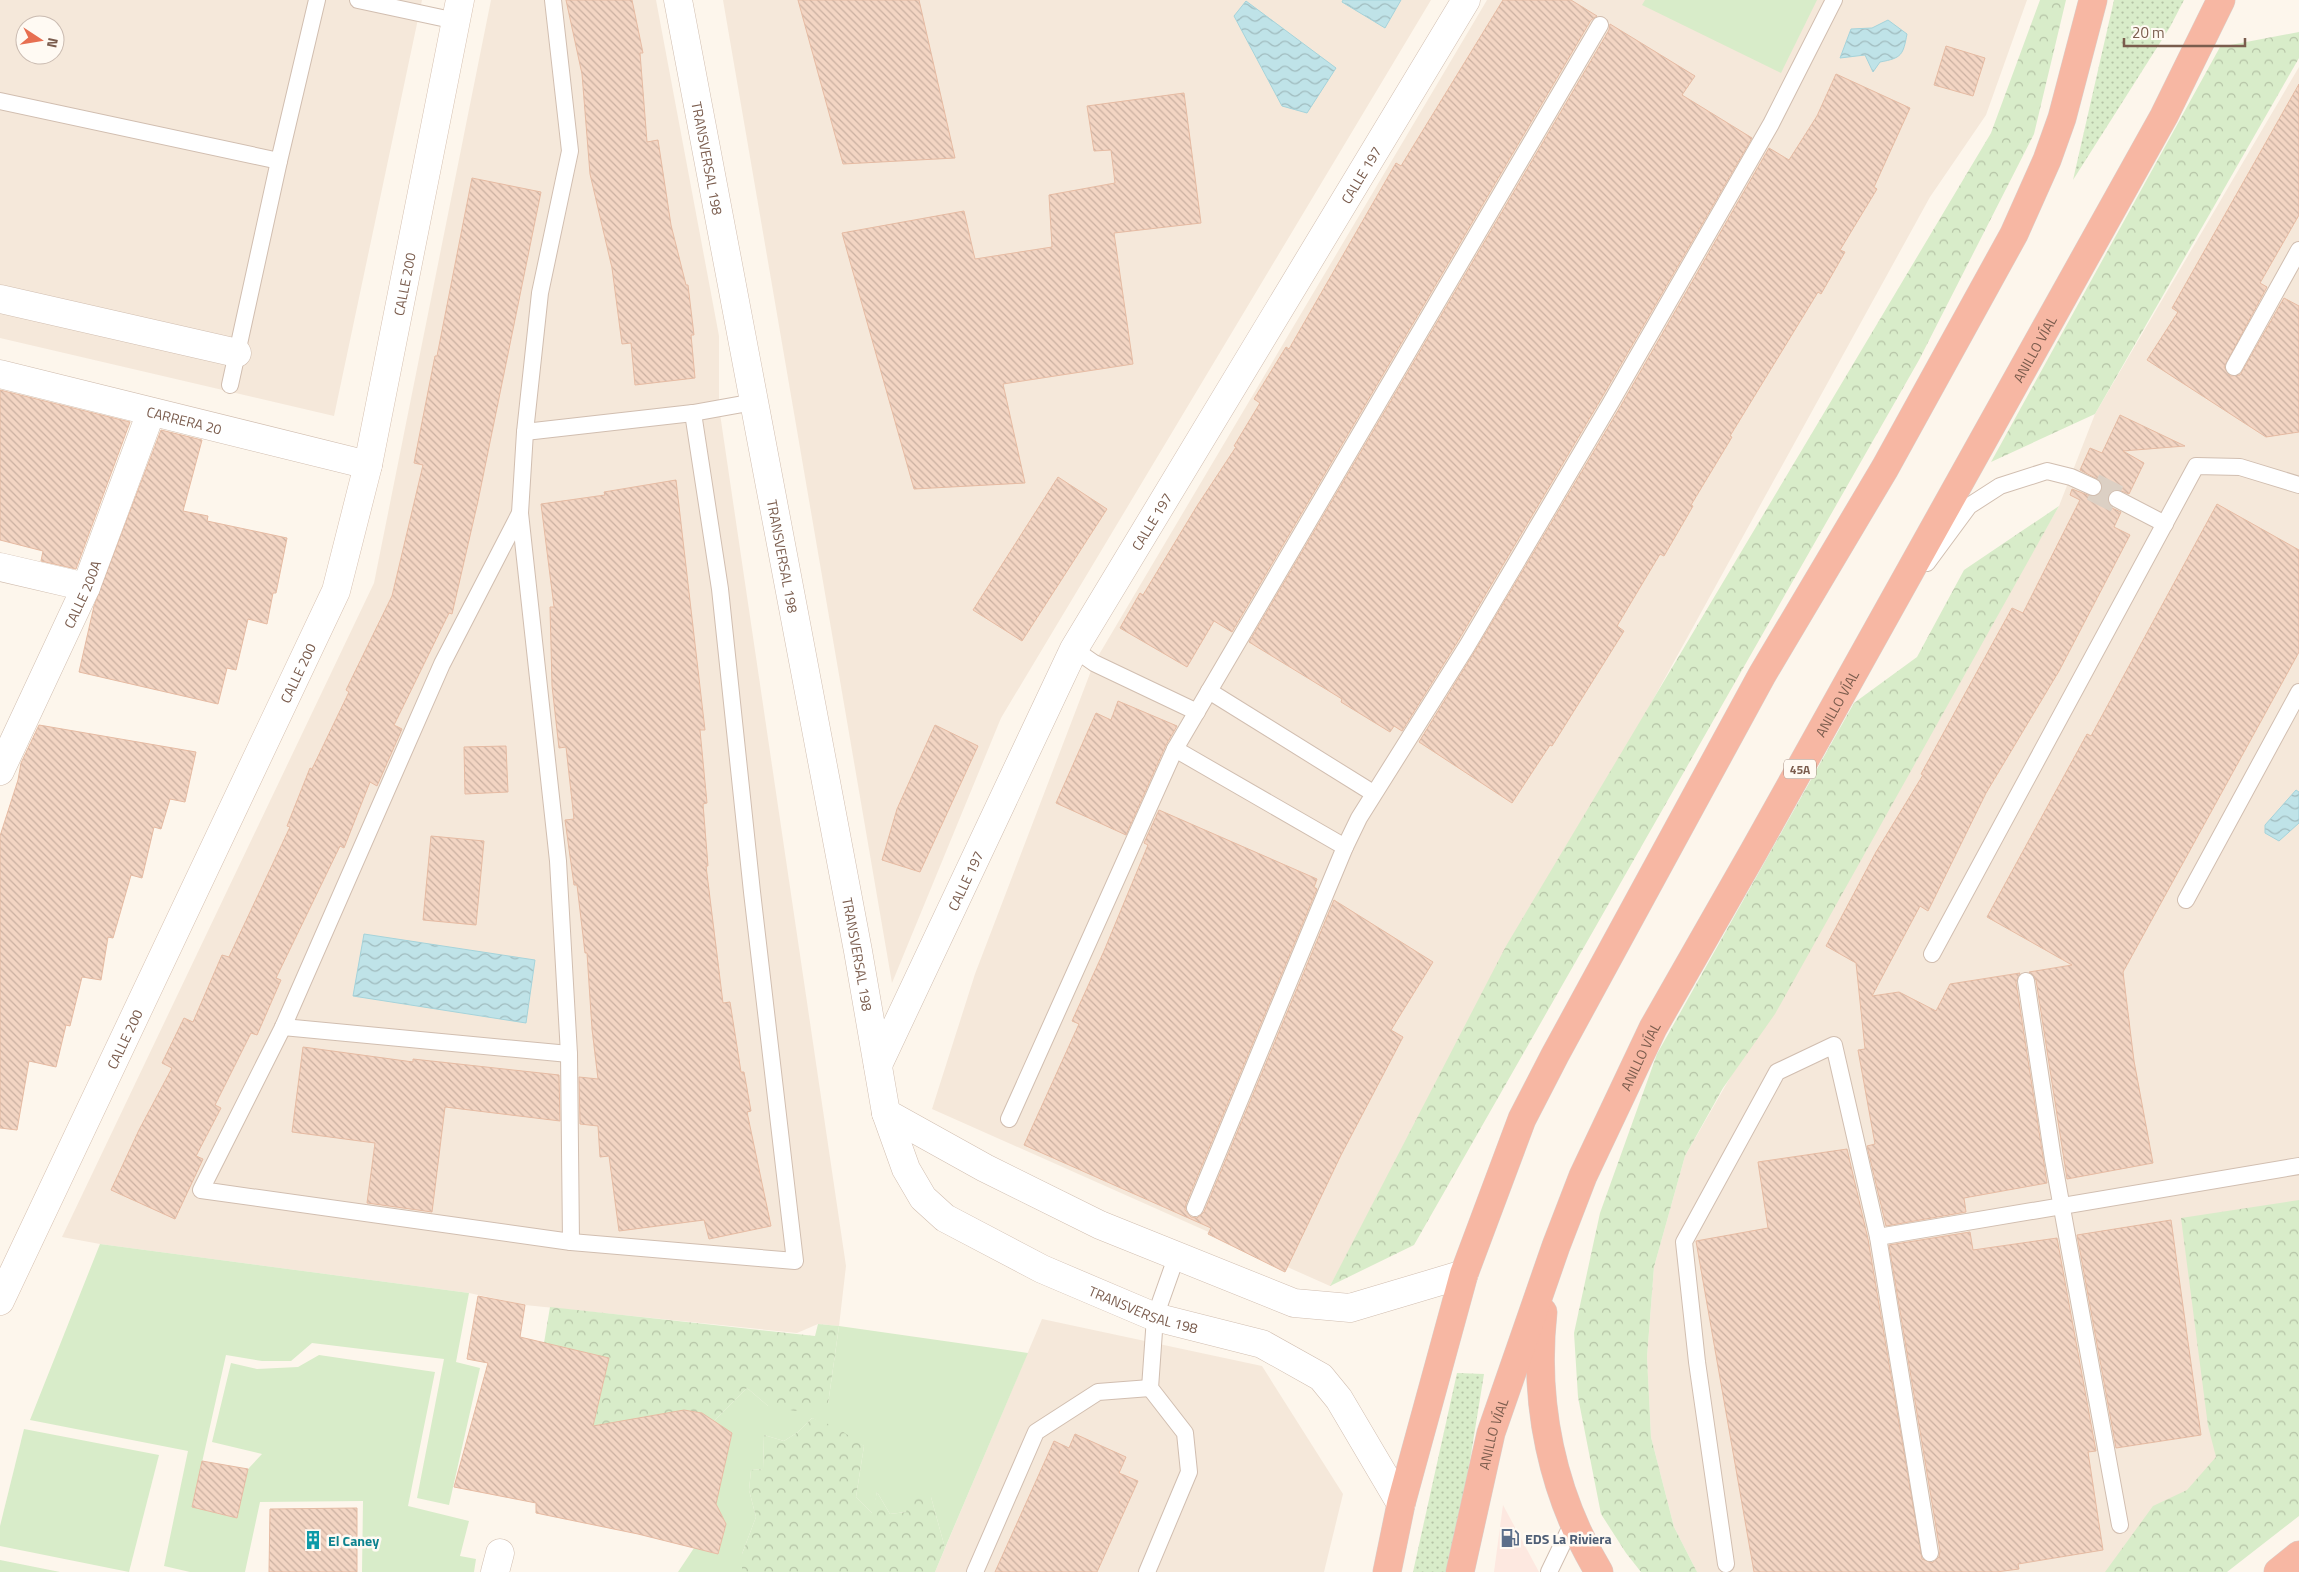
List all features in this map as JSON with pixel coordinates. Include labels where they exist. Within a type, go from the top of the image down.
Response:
[{"type":"highway","points":[[1387,1572],[1401,1504],[1464,1274],[1522,1119],[1554,1054],[1762,676],[1885,468],[2014,234],[2047,160],[2062,118],[2093,0]]},
{"type":"highway","name":"ANILLO VÍAL","points":[[1460,1572],[1491,1433],[1556,1246],[1583,1176],[1653,1028],[2164,116],[2216,11]]},
{"type":"highway","points":[[1556,1246],[1545,1292],[1541,1329],[1540,1386],[1546,1432],[1557,1478],[1573,1522],[1599,1572]]},
{"type":"highway","points":[[2278,1572],[2299,1555]]},
{"type":"street","name":"TRANSVERSAL 198","points":[[678,0],[858,951],[886,1113],[906,1169],[922,1198],[945,1218],[1042,1269],[1155,1317],[1262,1344],[1320,1377],[1339,1399],[1401,1504]]},
{"type":"street","name":"CALLE 197","points":[[878,1065],[1074,649],[1466,0]]},
{"type":"street","name":"CALLE 200","points":[[0,1301],[336,591],[368,465],[458,11]]},
{"type":"street","points":[[0,299],[237,353]]},
{"type":"street","name":"CARRERA 20","points":[[0,374],[368,465]]},
{"type":"street","name":"CALLE 200A","points":[[0,771],[86,586],[151,412]]},
{"type":"street","points":[[0,567],[86,586]]},
{"type":"street","points":[[886,1113],[985,1168],[1100,1225],[1294,1303],[1350,1308],[1464,1274]]},
{"type":"lane","points":[[230,385],[279,161],[317,0]]},
{"type":"lane","points":[[358,0],[458,11]]},
{"type":"lane","points":[[554,0],[570,151],[540,293],[525,432],[520,513],[558,861],[569,1054],[570,1242]]},
{"type":"lane","points":[[1195,1208],[1328,892],[1345,847],[1374,792],[1467,646],[1610,404],[1771,124],[1834,0]]},
{"type":"lane","points":[[2216,11],[2228,0]]},
{"type":"lane","points":[[1009,1119],[1175,749],[1600,25]]},
{"type":"lane","points":[[0,101],[279,161]]},
{"type":"lane","points":[[2234,367],[2299,250]]},
{"type":"lane","points":[[525,432],[693,413],[754,402]]},
{"type":"lane","points":[[520,513],[442,664],[283,1027],[201,1190],[570,1242],[795,1261],[752,892],[720,589],[693,413]]},
{"type":"lane","points":[[1932,954],[2196,466],[2240,468],[2299,485]]},
{"type":"lane","points":[[1872,640],[1969,506],[2000,486],[2047,471],[2071,477],[2093,487]]},
{"type":"lane","points":[[2117,499],[2165,524]]},
{"type":"lane","points":[[1074,649],[1094,663],[1197,712]]},
{"type":"lane","points":[[1209,691],[1374,792]]},
{"type":"lane","points":[[2186,900],[2299,692]]},
{"type":"lane","points":[[1175,749],[1345,847]]},
{"type":"lane","points":[[2026,981],[2061,1205],[2120,1525]]},
{"type":"lane","points":[[283,1027],[569,1054]]},
{"type":"lane","points":[[1726,1564],[1697,1362],[1684,1242],[1777,1072],[1834,1045],[1878,1237],[1930,1553]]},
{"type":"lane","points":[[1878,1237],[2299,1166]]},
{"type":"lane","points":[[1147,1572],[1189,1472],[1185,1433],[1150,1388],[1155,1317],[1177,1255]]},
{"type":"lane","points":[[975,1572],[1036,1432],[1098,1392],[1150,1388]]},
{"type":"lane","points":[[1550,1572],[1573,1522]]},
{"type":"shaded area","points":[[0,0],[422,0],[334,416],[0,338]]},
{"type":"shaded area","points":[[491,0],[656,0],[719,336],[719,407],[846,1266],[839,1326],[818,1324],[797,1333],[525,1305],[469,1293],[100,1244],[62,1237],[374,583]]},
{"type":"shaded area","points":[[723,0],[1431,0],[1001,718],[892,983]]},
{"type":"shaded area","points":[[1487,0],[2027,0],[1986,115],[1930,197],[1330,1286],[932,1109],[975,974],[1094,663]]},
{"type":"shaded area","points":[[2299,67],[2299,1453],[2133,1572],[1697,1572],[1674,1527],[1651,1437],[1647,1357],[1654,1267],[1685,1156],[2059,506],[2095,414]]},
{"type":"shaded area","points":[[1042,1319],[1262,1366],[1343,1494],[1324,1572],[935,1572]]},
{"type":"shaded area","name":"EDS La Riviera","points":[[1503,1505],[1539,1572],[1494,1572]]},
{"type":"green space","points":[[1645,0],[1817,0],[1781,73],[1642,5]]},
{"type":"green space","points":[[2040,0],[2066,0],[2034,134],[1919,360],[1414,1245],[1330,1286],[1506,946],[1991,133]]},
{"type":"green space","points":[[2114,0],[2184,0],[2170,27],[2073,180]]},
{"type":"green space","points":[[2299,32],[2299,58],[2095,414],[1991,462],[2220,47]]},
{"type":"green space","points":[[2059,506],[1775,1014],[1723,1088],[1685,1156],[1654,1267],[1647,1357],[1651,1437],[1674,1527],[1697,1572],[1641,1572],[1626,1553],[1601,1514],[1578,1397],[1574,1333],[1600,1213],[1657,1054],[1854,703],[1917,657],[1964,570]]},
{"type":"green space","points":[[2299,1200],[2299,1516],[2227,1572],[2105,1572],[2153,1506],[2187,1490],[2216,1457],[2208,1426],[2181,1218]]},
{"type":"green space","points":[[100,1244],[469,1293],[456,1362],[480,1368],[449,1505],[417,1498],[444,1359],[312,1343],[291,1361],[262,1361],[226,1355],[192,1507],[237,1518],[248,1469],[262,1454],[212,1442],[231,1363],[257,1369],[298,1367],[319,1355],[435,1372],[408,1506],[469,1521],[460,1556],[476,1559],[474,1572],[362,1572],[363,1501],[260,1502],[245,1572],[190,1572],[164,1566],[188,1451],[30,1420]]},
{"type":"green space","points":[[550,1307],[815,1336],[818,1324],[839,1326],[828,1404],[795,1411],[768,1406],[747,1388],[714,1421],[702,1413],[684,1410],[583,1469],[609,1358],[544,1343]]},
{"type":"green space","points":[[839,1326],[1028,1353],[945,1548],[931,1497],[906,1512],[890,1514],[877,1492],[873,1514],[856,1497],[864,1446],[812,1418],[798,1432],[784,1441],[764,1435],[763,1469],[751,1470],[749,1490],[756,1517],[742,1554],[742,1572],[678,1572],[694,1548],[718,1554],[726,1524],[716,1504],[732,1434],[714,1421],[747,1388],[768,1406],[828,1404]]},
{"type":"green space","points":[[1457,1373],[1484,1374],[1452,1572],[1413,1572]]},
{"type":"green space","points":[[812,1418],[836,1427],[864,1446],[856,1497],[872,1513],[877,1492],[890,1514],[906,1512],[914,1485],[931,1497],[945,1548],[935,1572],[742,1572],[742,1554],[756,1517],[749,1490],[751,1470],[763,1469],[764,1435],[784,1441],[798,1432]]},
{"type":"green space","points":[[24,1429],[159,1455],[129,1572],[0,1546],[0,1526]]},
{"type":"green space","points":[[0,1560],[60,1572],[0,1572]]},
{"type":"water","points":[[1343,0],[1401,0],[1385,28],[1342,2]]},
{"type":"water","points":[[1246,1],[1336,68],[1307,113],[1282,106],[1234,16]]},
{"type":"water","points":[[1888,20],[1907,34],[1904,47],[1897,57],[1880,62],[1873,72],[1865,55],[1840,58],[1851,29],[1872,28]]},
{"type":"water","points":[[2296,790],[2299,792],[2299,823],[2279,841],[2265,833],[2265,825]]},
{"type":"water","points":[[364,934],[535,960],[526,1023],[353,996]]},
{"type":"building","points":[[566,0],[632,0],[643,53],[640,53],[647,142],[658,140],[671,225],[686,285],[688,285],[694,335],[691,335],[695,378],[635,385],[631,343],[622,344],[612,268],[590,174],[582,74]]},
{"type":"building","points":[[798,0],[919,0],[955,158],[843,164]]},
{"type":"building","points":[[1503,0],[1571,0],[1597,16],[1591,20],[1232,632],[1214,621],[1187,667],[1120,628],[1140,593],[1143,595],[1197,506],[1236,447],[1234,446],[1260,403],[1254,399],[1286,347],[1289,349],[1396,163],[1401,166]]},
{"type":"building","points":[[1610,24],[1695,76],[1682,95],[1752,138],[1458,641],[1402,731],[1394,726],[1390,732],[1341,702],[1342,699],[1249,642],[1609,30]]},
{"type":"building","points":[[1946,46],[1985,58],[1973,96],[1934,85]]},
{"type":"building","points":[[1836,74],[1910,108],[1874,187],[1877,189],[1840,250],[1845,252],[1821,294],[1818,292],[1730,436],[1732,437],[1691,505],[1693,506],[1664,556],[1660,554],[1617,626],[1624,631],[1552,746],[1550,745],[1512,803],[1419,742],[1619,409],[1769,148],[1789,160],[1817,116]]},
{"type":"building","points":[[2299,84],[2299,215],[2260,283],[2267,287],[2224,367],[2230,376],[2240,375],[2284,298],[2299,306],[2299,432],[2266,437],[2147,360],[2178,312],[2172,308]]},
{"type":"building","points":[[1184,93],[1201,223],[1114,233],[1133,364],[1003,384],[1025,483],[914,489],[842,233],[964,211],[975,259],[1052,247],[1049,195],[1115,183],[1111,150],[1094,151],[1087,106]]},
{"type":"building","points":[[472,178],[541,192],[478,501],[452,614],[449,613],[394,725],[402,729],[377,786],[370,782],[344,848],[340,846],[276,978],[281,980],[257,1035],[251,1033],[215,1105],[221,1108],[196,1156],[203,1159],[175,1219],[111,1190],[139,1130],[172,1068],[162,1063],[184,1018],[193,1022],[222,955],[229,957],[290,827],[287,826],[310,768],[312,769],[349,692],[346,690],[392,596],[423,465],[414,463]]},
{"type":"building","points":[[0,390],[130,422],[76,569],[41,561],[43,551],[0,540]]},
{"type":"building","points":[[2120,415],[2185,446],[2123,451],[2144,463],[2129,494],[2116,489],[2108,494],[2107,500],[2112,508],[2121,512],[2114,527],[2130,535],[2059,671],[1986,793],[1928,911],[1920,906],[1872,996],[1899,992],[1936,1011],[1950,984],[2020,973],[2016,982],[2047,1183],[1964,1198],[1966,1212],[1886,1226],[1867,1146],[1875,1144],[1858,1050],[1865,1049],[1856,963],[1826,946],[1876,852],[1923,775],[1921,774],[2012,608],[2023,613],[2080,500],[2070,495],[2072,489],[2093,497],[2102,492],[2101,481],[2080,470],[2090,448],[2102,453]]},
{"type":"building","points":[[161,430],[202,440],[183,511],[208,516],[207,521],[287,538],[276,593],[273,593],[267,624],[248,619],[236,670],[227,668],[218,704],[79,672],[94,606]]},
{"type":"building","points":[[1058,477],[1107,509],[1022,641],[973,610]]},
{"type":"building","points":[[676,480],[705,730],[700,730],[707,803],[703,804],[708,866],[706,866],[723,1003],[730,1002],[741,1072],[744,1072],[751,1111],[747,1112],[771,1226],[709,1239],[704,1220],[619,1231],[609,1156],[600,1157],[598,1126],[580,1124],[579,1077],[598,1079],[592,1029],[587,953],[585,953],[577,885],[574,885],[565,820],[574,819],[566,747],[559,748],[552,686],[550,607],[554,607],[541,504],[605,495],[604,492]]},
{"type":"building","points":[[2217,504],[2299,550],[2299,652],[2123,972],[2134,1061],[2153,1163],[2067,1179],[2036,980],[2029,972],[2072,965],[1987,917],[2087,734],[2091,736]]},
{"type":"building","points":[[1118,701],[1177,726],[1166,745],[1126,835],[1056,803],[1096,713],[1111,720]]},
{"type":"building","points":[[39,725],[196,752],[185,802],[170,799],[161,829],[154,827],[142,878],[131,875],[113,938],[108,937],[101,980],[82,977],[70,1026],[66,1025],[56,1067],[29,1061],[17,1130],[0,1128],[0,836],[18,780],[21,763]]},
{"type":"building","points":[[935,725],[978,746],[920,872],[882,860],[897,809]]},
{"type":"building","points":[[506,746],[508,792],[465,794],[464,747]]},
{"type":"building","points":[[1159,810],[1317,879],[1314,887],[1317,889],[1186,1204],[1185,1210],[1191,1217],[1197,1218],[1204,1212],[1334,900],[1433,962],[1391,1030],[1403,1037],[1341,1155],[1285,1272],[1208,1234],[1211,1228],[1024,1145],[1079,1024],[1072,1021],[1104,951],[1148,845],[1144,843]]},
{"type":"building","points":[[431,836],[484,841],[476,925],[423,920]]},
{"type":"building","points":[[303,1047],[413,1062],[413,1059],[559,1075],[560,1121],[445,1107],[432,1212],[367,1203],[375,1143],[292,1132]]},
{"type":"building","points":[[1847,1149],[1868,1239],[1922,1559],[1932,1563],[1939,1557],[1940,1551],[1889,1245],[1970,1232],[1973,1250],[2057,1238],[2096,1451],[2088,1452],[2103,1550],[2018,1564],[2019,1569],[1996,1572],[1754,1572],[1696,1241],[1768,1228],[1758,1162]]},
{"type":"building","points":[[2171,1220],[2201,1435],[2116,1448],[2077,1235]]},
{"type":"building","points":[[478,1296],[525,1305],[520,1337],[609,1358],[593,1426],[684,1410],[702,1413],[732,1433],[716,1504],[726,1524],[718,1554],[638,1534],[536,1513],[536,1503],[454,1487],[488,1363],[467,1359]]},
{"type":"building","points":[[1075,1434],[1126,1457],[1119,1473],[1138,1481],[1097,1572],[995,1572],[1054,1441],[1069,1448]]},
{"type":"building","points":[[202,1461],[248,1469],[237,1518],[192,1507]]},
{"type":"building","name":"El Caney","points":[[357,1508],[357,1572],[269,1572],[270,1509]]},
{"type":"tunnel","points":[[2093,487],[2117,499]]},
{"type":"place","name":"EDS La Riviera","points":[[1510,1538]]},
{"type":"place","name":"El Caney","points":[[313,1540]]}]
